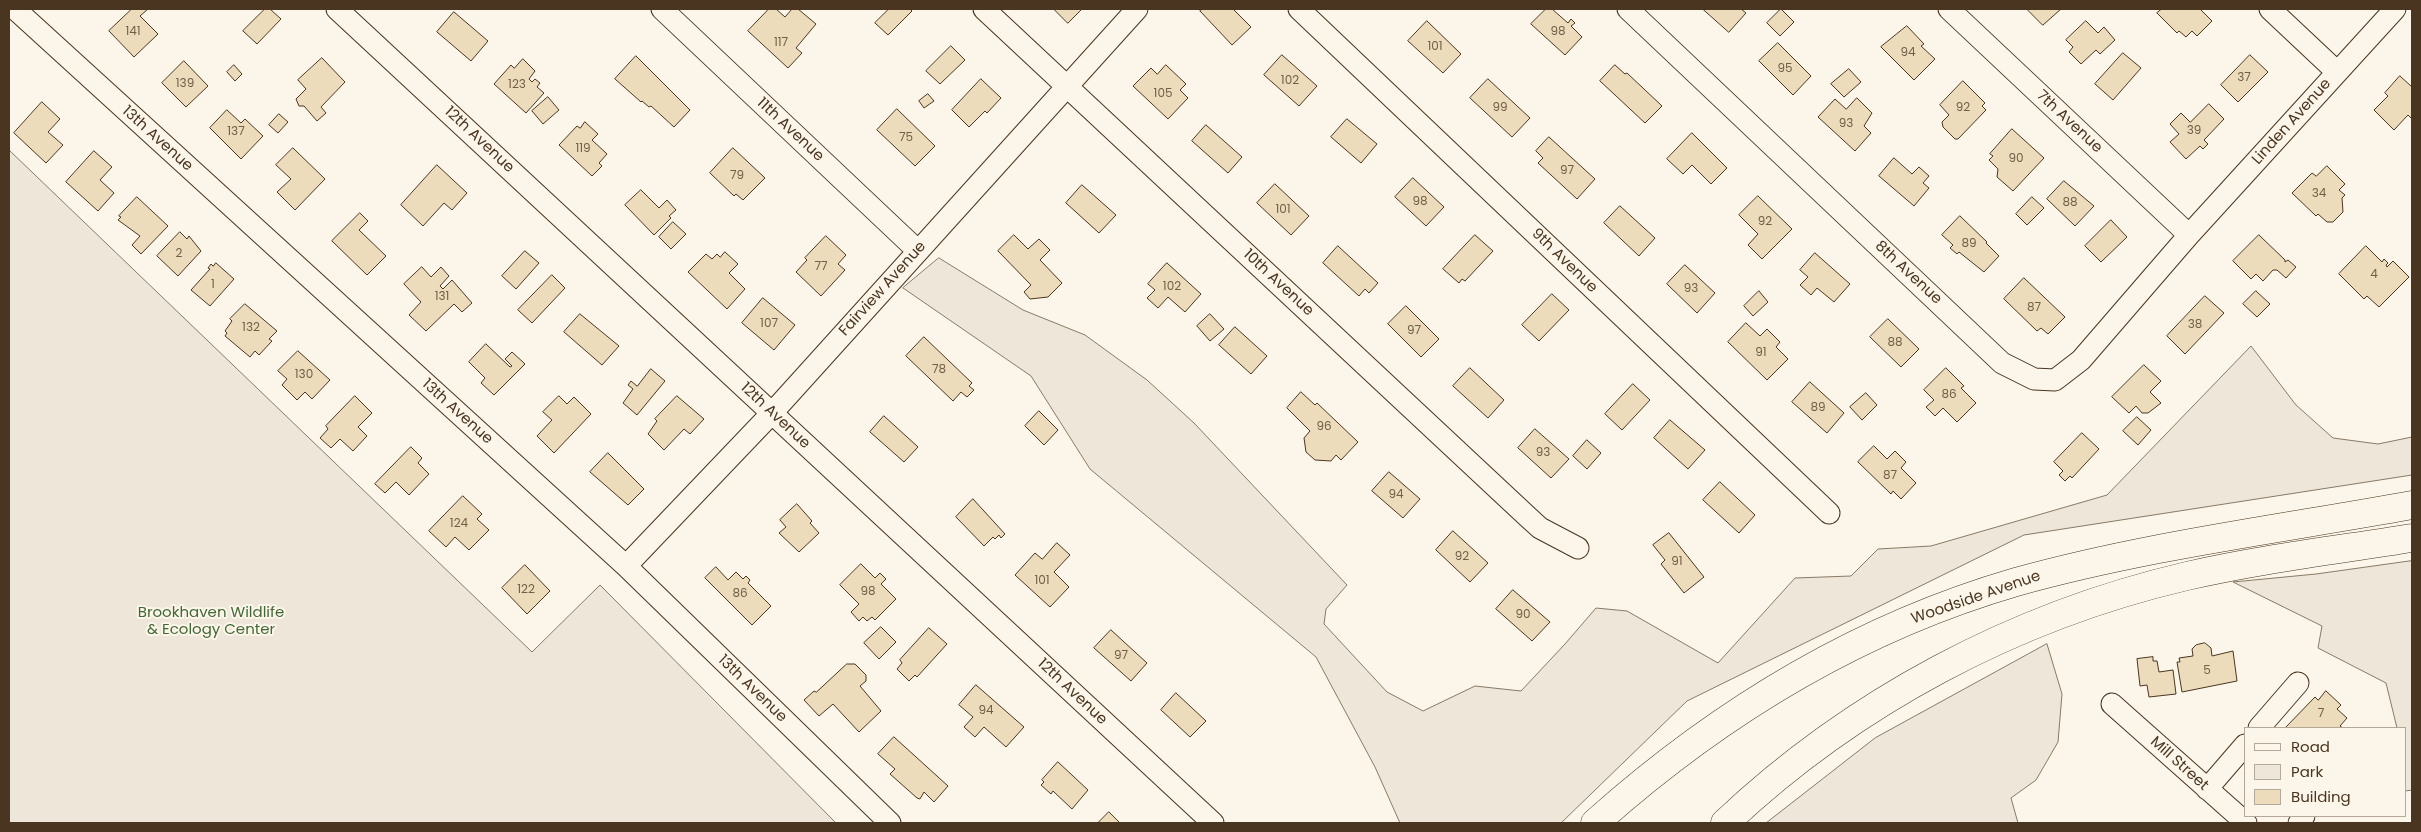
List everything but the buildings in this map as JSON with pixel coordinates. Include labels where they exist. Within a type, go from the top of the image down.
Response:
[{"type":"main road","name":"Woodside Avenue","points":[[1595,823],[1645,779],[1696,740],[1756,699],[1819,663],[1881,632],[1947,605],[2014,583],[2083,565],[2412,505]]},
{"type":"main road","points":[[1725,823],[1753,797],[1807,754],[1866,712],[1926,676],[1987,645],[2048,618],[2120,594],[2187,576],[2254,563],[2412,538]]},
{"type":"street","name":"13th Avenue","points":[[15,9],[626,566],[890,823]]},
{"type":"street","name":"12th Avenue","points":[[338,9],[1213,823]]},
{"type":"street","name":"11th Avenue","points":[[662,9],[918,251]]},
{"type":"street","name":"10th Avenue","points":[[984,9],[1540,528],[1578,548]]},
{"type":"street","name":"Fairview Avenue","points":[[626,566],[772,413],[1137,9]]},
{"type":"street","name":"9th Avenue","points":[[1299,9],[1829,513]]},
{"type":"street","name":"8th Avenue","points":[[1628,9],[2002,363],[2034,379],[2055,380],[2081,360],[2189,235]]},
{"type":"street","name":"7th Avenue","points":[[1949,9],[2189,235]]},
{"type":"street","points":[[2270,9],[2337,72]]},
{"type":"street","name":"Linden Avenue","points":[[2189,235],[2395,9]]},
{"type":"street","points":[[2260,727],[2298,683]]},
{"type":"street","name":"Mill Street","points":[[2112,704],[2246,823]]},
{"type":"street","points":[[2207,789],[2244,746]]},
{"type":"green space","name":"Brookhaven Wildlife & Ecology Center","points":[[9,150],[532,652],[600,585],[836,823],[9,823]]},
{"type":"green space","points":[[939,258],[1023,310],[1085,335],[1147,380],[1194,423],[1347,585],[1326,609],[1324,624],[1387,692],[1423,711],[1475,686],[1521,691],[1596,608],[1627,611],[1718,663],[1795,578],[1851,576],[1878,549],[1931,546],[2107,495],[2251,346],[2296,405],[2333,438],[2378,444],[2412,437],[2412,475],[2024,535],[1687,701],[1561,823],[1400,823],[1375,767],[1316,657],[1090,469],[1031,376],[903,288]]},
{"type":"green space","points":[[2412,561],[2412,790],[2406,791],[2406,727],[2397,727],[2386,683],[2318,648],[2322,626],[2233,582],[2316,574]]},
{"type":"green space","points":[[2047,644],[2062,694],[2058,742],[2036,780],[2011,798],[2018,823],[1766,823],[1875,738]]}]
